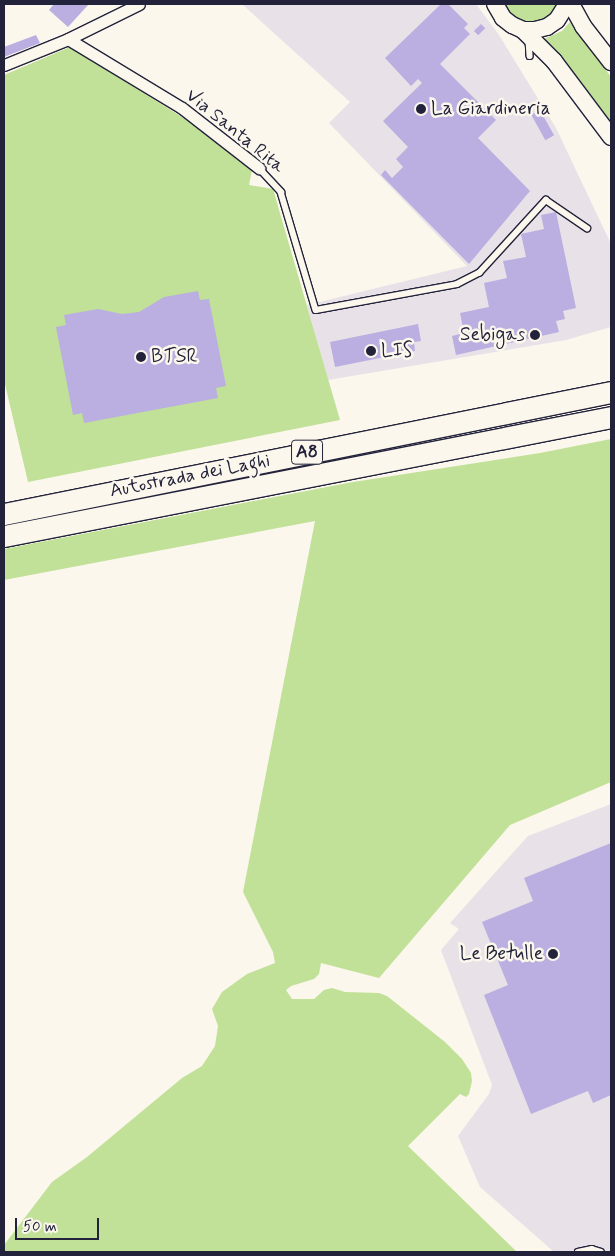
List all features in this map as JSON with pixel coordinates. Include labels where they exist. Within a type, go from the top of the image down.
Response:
[{"type":"highway","name":"Autostrada dei Laghi","points":[[4,514],[611,392]]},
{"type":"highway","name":"Autostrada dei Laghi","points":[[4,536],[611,418]]},
{"type":"main road","points":[[495,4],[503,18],[512,26],[526,32],[554,61],[611,136]]},
{"type":"main road","points":[[526,32],[547,27],[557,20],[567,4]]},
{"type":"main road","points":[[571,4],[583,26],[611,62]]},
{"type":"street","points":[[4,65],[68,39],[139,4]]},
{"type":"street","name":"Via Santa Rita","points":[[68,39],[182,108],[260,168]]},
{"type":"lane","points":[[526,32],[530,56]]},
{"type":"lane","name":"Via Santa Rita","points":[[260,168],[281,192],[316,310],[457,284],[479,273],[546,200],[587,228]]},
{"type":"lane","points":[[578,1252],[592,1249],[601,1252]]},
{"type":"shaded area","points":[[242,4],[476,4],[499,35],[556,128],[611,244],[611,327],[566,340],[328,380],[307,305],[467,266],[329,123],[350,102]]},
{"type":"shaded area","points":[[611,804],[611,1252],[554,1252],[480,1187],[458,1136],[489,1094],[492,1085],[441,950],[459,929],[450,923],[528,836]]},
{"type":"green space","points":[[503,4],[558,4],[551,15],[544,19],[528,22],[513,16]]},
{"type":"green space","points":[[570,22],[611,77],[611,124],[544,39],[562,31]]},
{"type":"green space","points":[[70,47],[201,129],[252,170],[249,185],[273,189],[340,420],[28,482],[4,380],[4,75]]},
{"type":"green space","points":[[611,439],[611,782],[510,825],[379,978],[321,963],[319,974],[314,979],[291,986],[286,990],[292,999],[314,999],[324,990],[332,988],[345,992],[379,993],[387,996],[445,1042],[462,1059],[471,1073],[472,1081],[469,1094],[466,1097],[460,1094],[408,1146],[517,1252],[4,1252],[4,1245],[52,1182],[87,1157],[182,1078],[202,1066],[215,1046],[218,1026],[212,1009],[222,992],[247,974],[275,963],[273,952],[243,892],[315,521],[4,580],[4,549],[353,482],[540,453]]},
{"type":"building","points":[[54,4],[89,4],[68,27],[49,10]]},
{"type":"building","points":[[441,4],[449,5],[468,24],[464,28],[470,34],[440,64],[496,120],[478,138],[530,191],[469,264],[381,175],[385,170],[392,178],[403,167],[396,159],[408,147],[383,121],[422,83],[418,79],[411,86],[385,58]]},
{"type":"building","points":[[481,24],[485,28],[478,35],[474,31]]},
{"type":"building","points":[[36,35],[40,43],[4,57],[4,47]]},
{"type":"building","points":[[540,110],[554,135],[545,140],[531,115]]},
{"type":"building","points":[[556,212],[576,308],[563,311],[565,319],[556,321],[559,332],[456,355],[452,336],[464,333],[460,313],[489,307],[484,283],[507,278],[503,261],[526,257],[521,234],[544,229],[541,215]]},
{"type":"building","name":"BTSR","points":[[198,291],[200,300],[209,299],[226,386],[216,388],[218,398],[84,423],[82,413],[73,415],[56,327],[66,325],[64,315],[98,309],[122,314],[139,312],[164,297]]},
{"type":"building","points":[[418,324],[421,341],[414,342],[415,351],[335,367],[330,342]]},
{"type":"building","name":"Le Betulle","points":[[611,843],[611,1095],[593,1103],[588,1091],[531,1114],[484,995],[508,985],[482,922],[533,901],[524,878]]},
{"type":"place","name":"La Giardineria","points":[[421,109]]},
{"type":"place","name":"Sebigas","points":[[535,335]]},
{"type":"place","name":"LIS","points":[[371,351]]},
{"type":"place","name":"BTSR","points":[[141,357]]},
{"type":"place","name":"Le Betulle","points":[[553,954]]}]
